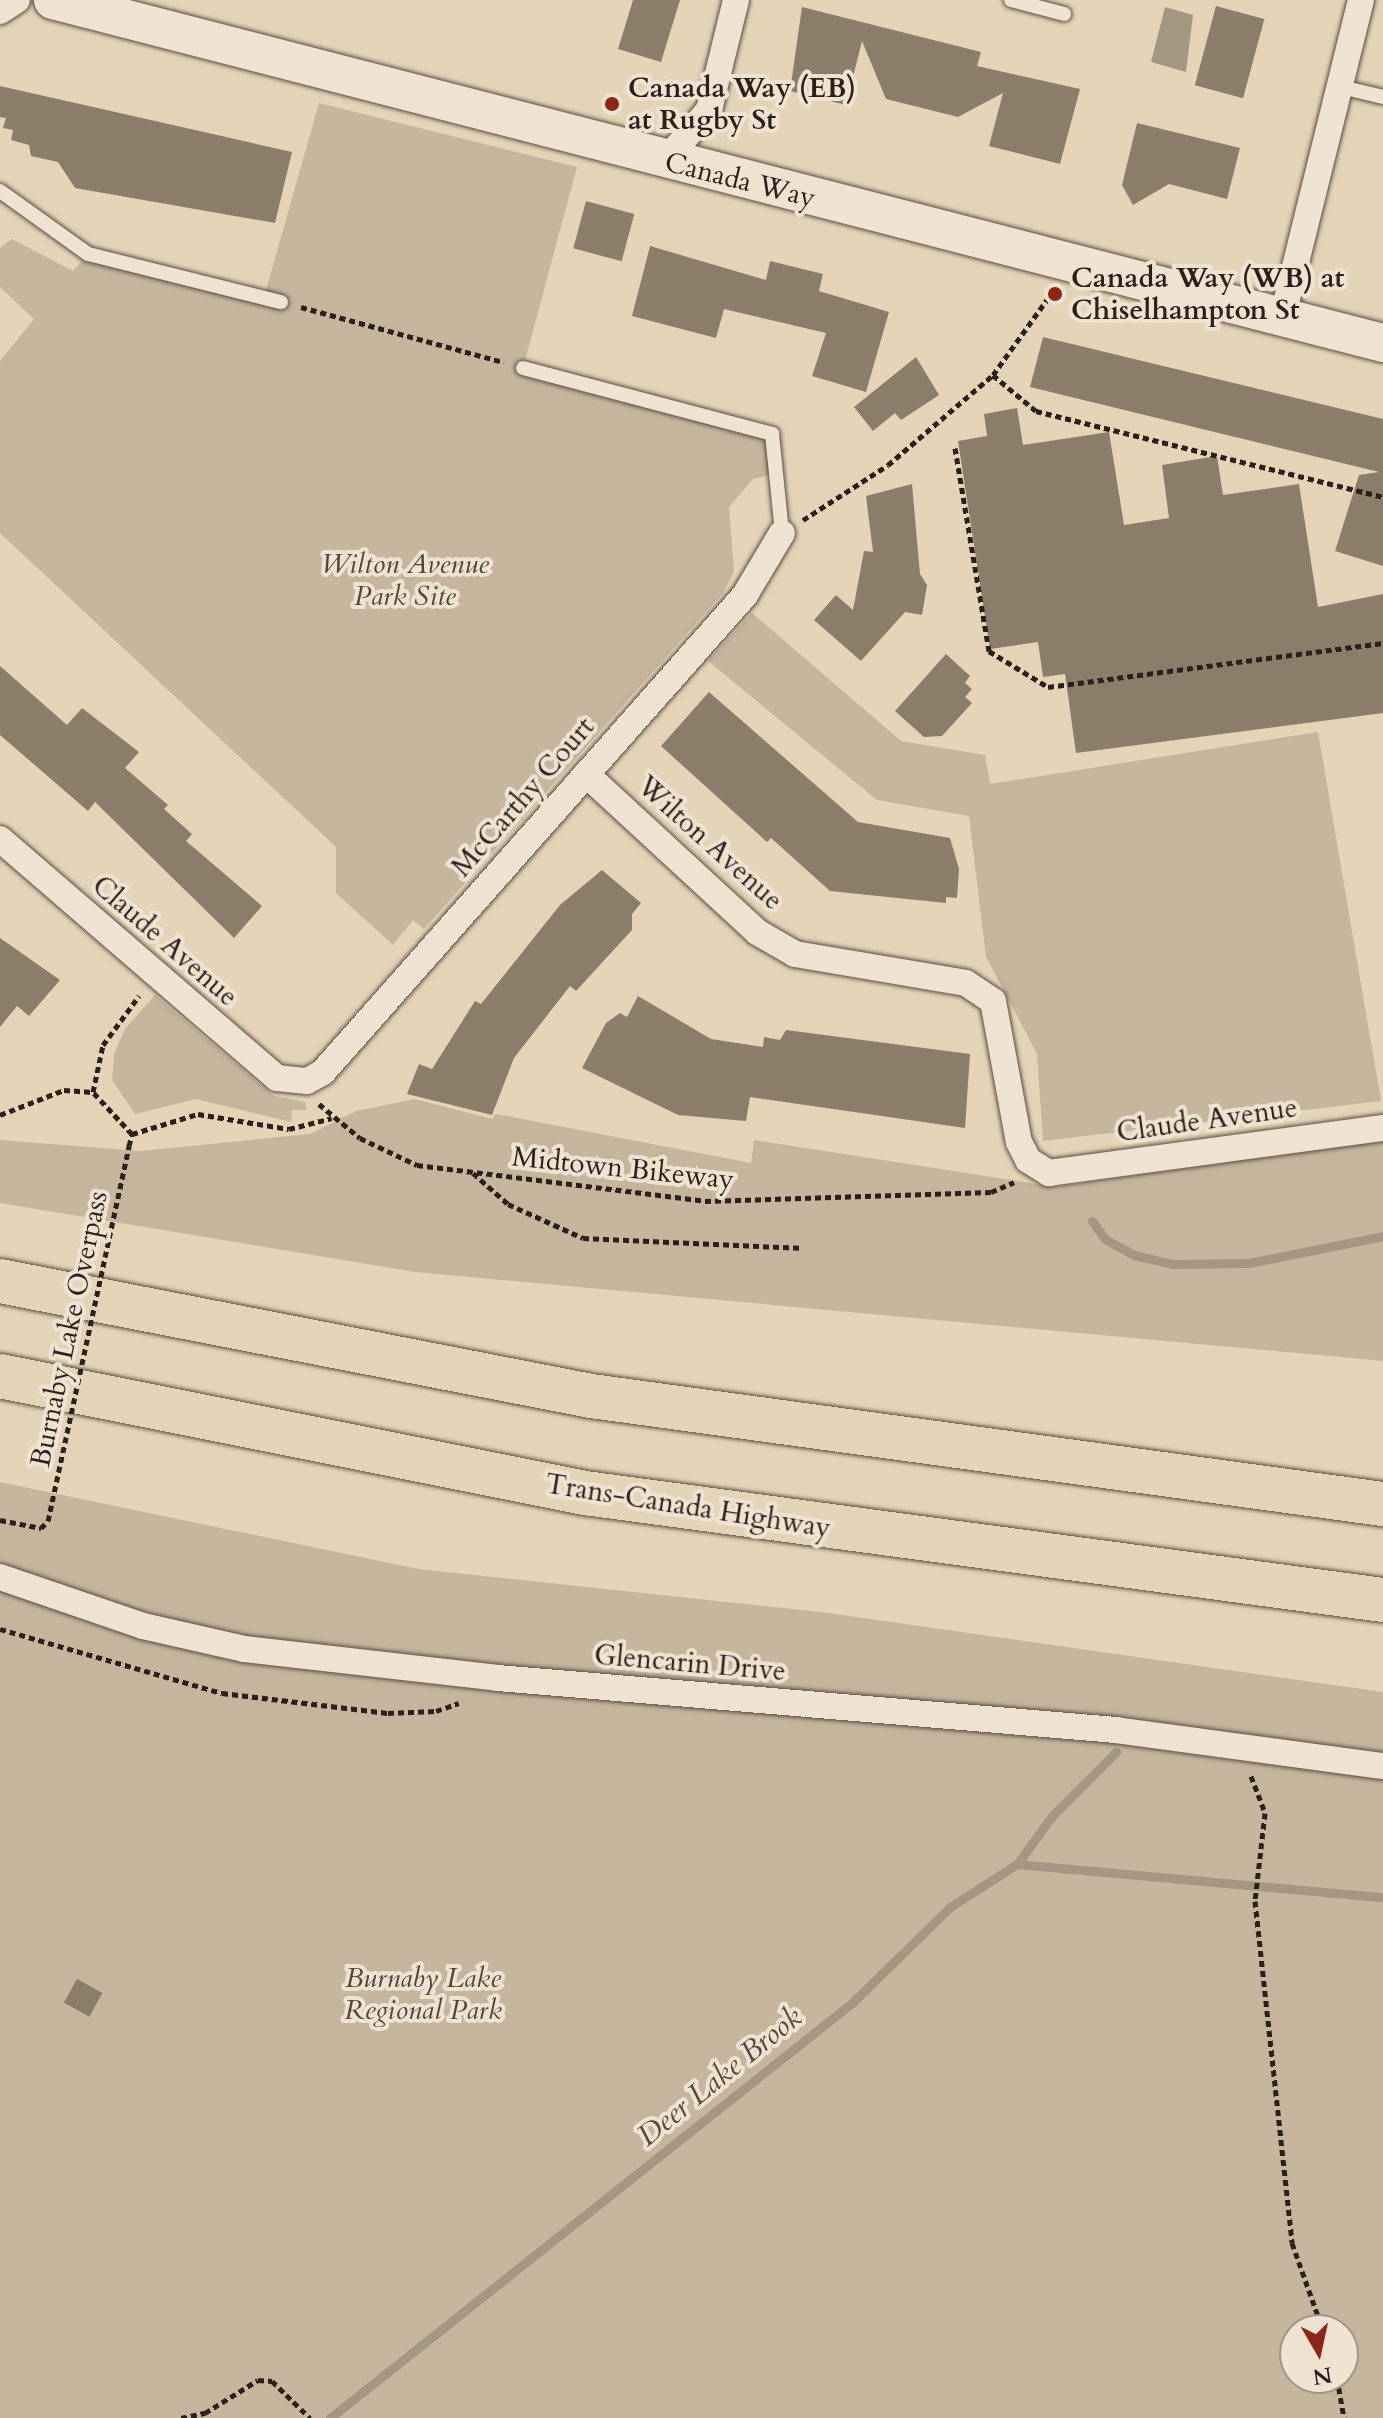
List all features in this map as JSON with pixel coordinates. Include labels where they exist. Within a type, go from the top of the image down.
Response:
[{"type":"highway","points":[[0,1281],[591,1396],[1383,1504]]},
{"type":"highway","name":"Trans-Canada Highway","points":[[0,1376],[585,1493],[1383,1600]]},
{"type":"main road","name":"Canada Way","points":[[53,0],[665,161],[1283,315],[1382,344]]},
{"type":"street","points":[[0,11],[17,0]]},
{"type":"street","points":[[665,161],[709,110],[736,0]]},
{"type":"street","points":[[1283,315],[1336,85],[1361,0]]},
{"type":"street","name":"McCarthy Court","points":[[304,1090],[745,595],[782,533]]},
{"type":"street","name":"Wilton Avenue","points":[[586,774],[757,932],[795,954],[966,983],[993,1001],[1019,1142],[1040,1169]]},
{"type":"street","name":"Claude Avenue","points":[[0,839],[155,977],[277,1078],[304,1090]]},
{"type":"street","name":"Claude Avenue","points":[[1040,1169],[1061,1173],[1383,1128]]},
{"type":"street","name":"Glencarin Drive","points":[[0,1577],[143,1626],[244,1649],[498,1678],[1116,1730],[1383,1766]]},
{"type":"lane","points":[[1011,0],[1064,14]]},
{"type":"lane","points":[[1336,85],[1383,97]]},
{"type":"lane","points":[[0,191],[88,254],[281,302]]},
{"type":"lane","points":[[523,368],[772,434],[782,533]]},
{"type":"path","points":[[782,533],[888,465],[993,375],[1051,294]]},
{"type":"path","points":[[281,302],[523,368]]},
{"type":"path","points":[[993,375],[1036,411],[1383,497]]},
{"type":"path","points":[[955,448],[989,651],[1048,687],[1383,643]]},
{"type":"path","points":[[93,1092],[103,1045],[155,977]]},
{"type":"path","points":[[0,1115],[64,1090],[93,1092],[132,1134],[198,1114],[289,1129],[332,1118]]},
{"type":"path","name":"Midtown Bikeway","points":[[304,1090],[332,1118],[417,1165],[705,1201],[991,1192],[1040,1169]]},
{"type":"path","name":"Burnaby Lake Overpass","points":[[0,1520],[41,1528],[48,1521],[132,1134]]},
{"type":"path","points":[[473,1172],[508,1204],[583,1238],[800,1248]]},
{"type":"path","points":[[0,1629],[222,1693],[329,1707],[436,1711],[498,1678]]},
{"type":"path","points":[[1238,1746],[1265,1813],[1255,1870],[1255,1901],[1292,2243],[1317,2314]]},
{"type":"path","points":[[181,2418],[205,2413],[258,2380],[272,2381],[310,2418]]},
{"type":"path","points":[[1340,2394],[1344,2418]]},
{"type":"green space","name":"Wilton Avenue Park Site","points":[[319,103],[577,167],[523,368],[772,434],[774,474],[753,479],[729,507],[734,571],[724,592],[424,929],[413,920],[393,945],[336,893],[336,847],[0,533],[0,361],[34,319],[0,287],[0,248],[12,239],[73,271],[88,254],[264,297]]},
{"type":"green space","points":[[752,613],[901,741],[985,755],[990,784],[1318,732],[1381,1101],[1043,1141],[1037,1054],[986,957],[969,816],[877,800],[708,661]]},
{"type":"green space","points":[[155,995],[274,1096],[305,1102],[307,1110],[292,1110],[291,1122],[196,1099],[135,1114],[112,1080],[114,1054],[125,1029]]},
{"type":"green space","points":[[415,1099],[492,1119],[496,1114],[751,1163],[754,1140],[1056,1187],[1383,1139],[1383,1361],[415,1272],[0,1203],[0,1140],[140,1151],[310,1134],[356,1111]]},
{"type":"green space","name":"Burnaby Lake Regional Park","points":[[0,1482],[418,1569],[821,1612],[1383,1692],[1383,2418],[0,2418]]},
{"type":"shaded area","points":[[1165,7],[1193,15],[1186,72],[1151,62]]},
{"type":"building","points":[[633,0],[680,0],[661,62],[618,49]]},
{"type":"building","points":[[1216,6],[1264,19],[1243,98],[1195,85]]},
{"type":"building","points":[[802,7],[981,52],[977,66],[1080,89],[1060,164],[989,146],[1003,93],[958,117],[886,99],[862,41],[846,105],[790,91]]},
{"type":"building","points":[[0,86],[292,152],[275,223],[75,188],[58,162],[31,156],[29,145],[11,140],[13,130],[3,128],[6,118],[0,117]]},
{"type":"building","points":[[1137,123],[1240,148],[1227,199],[1169,184],[1133,205],[1122,185]]},
{"type":"building","points":[[586,201],[634,214],[622,261],[573,248]]},
{"type":"building","points":[[650,246],[766,280],[770,261],[823,274],[819,291],[889,312],[866,392],[812,376],[826,333],[724,309],[716,338],[632,316]]},
{"type":"building","points":[[1043,337],[1383,419],[1383,566],[1335,551],[1359,475],[1379,472],[1030,387]]},
{"type":"building","points":[[916,357],[939,395],[901,420],[895,413],[873,431],[854,407]]},
{"type":"building","points":[[1017,408],[1023,445],[1109,432],[1124,525],[1169,518],[1162,465],[1217,456],[1223,495],[1299,484],[1318,607],[1383,594],[1383,713],[1076,753],[1065,674],[1043,677],[1038,642],[990,649],[958,441],[987,436],[984,414]]},
{"type":"building","points":[[912,484],[920,574],[927,585],[922,615],[905,612],[861,661],[814,620],[836,595],[853,610],[864,551],[873,552],[866,496]]},
{"type":"building","points":[[946,654],[970,676],[965,683],[972,689],[965,697],[972,703],[942,736],[924,737],[895,711]]},
{"type":"building","points":[[0,666],[67,725],[82,708],[139,752],[125,768],[168,805],[164,809],[192,834],[186,841],[262,906],[234,938],[95,802],[88,811],[0,735]]},
{"type":"building","points":[[709,692],[858,822],[950,838],[959,869],[957,898],[946,897],[946,903],[830,891],[771,838],[767,842],[661,746]]},
{"type":"building","points":[[602,870],[641,903],[632,914],[632,930],[576,991],[570,986],[514,1058],[492,1115],[407,1094],[419,1064],[432,1069],[475,1001],[481,1004],[560,905]]},
{"type":"building","points":[[0,938],[60,980],[29,1016],[17,1006],[0,1027]]},
{"type":"building","points":[[638,996],[711,1039],[763,1047],[764,1037],[780,1040],[786,1030],[970,1054],[965,1128],[750,1097],[746,1121],[678,1115],[582,1068],[606,1023],[620,1013],[627,1017]]},
{"type":"building","points":[[77,1979],[102,1993],[89,2017],[64,2003]]},
{"type":"waterway","points":[[1092,1221],[1105,1239],[1134,1255],[1172,1264],[1249,1263],[1383,1236]]},
{"type":"waterway","name":"Deer Lake Brook","points":[[330,2418],[853,2002],[950,1907],[1017,1864],[1052,1816],[1116,1752]]},
{"type":"waterway","points":[[1017,1864],[1383,1897]]},
{"type":"place","name":"Canada Way (EB) at Rugby St","points":[[612,104]]},
{"type":"place","name":"Canada Way (WB) at Chiselhampton St","points":[[1055,294]]}]
